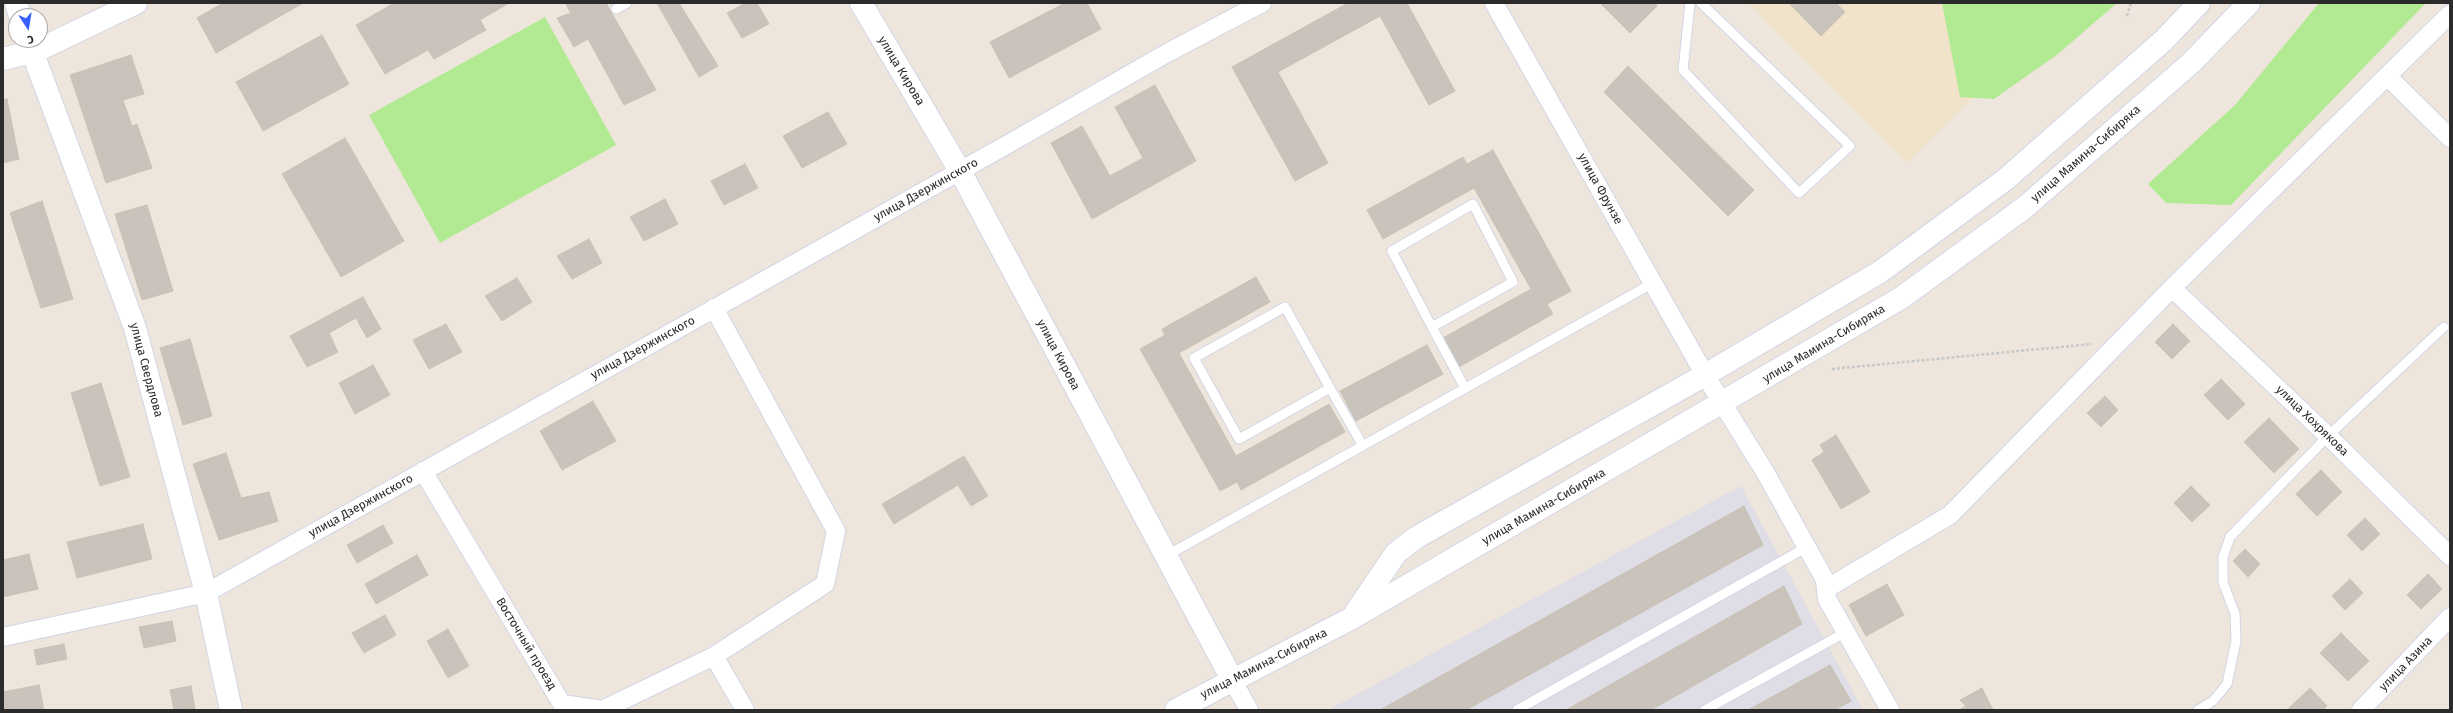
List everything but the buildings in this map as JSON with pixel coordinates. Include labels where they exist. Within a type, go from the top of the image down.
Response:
[{"type":"main road","points":[[48,35],[112,3]]},
{"type":"main road","points":[[48,37],[136,3]]},
{"type":"main road","name":"улица Кирова","points":[[861,3],[960,171],[1232,681]]},
{"type":"main road","name":"улица Мамина-Сибиряка","points":[[1352,618],[1396,553],[1417,537],[1705,375],[1880,272],[2006,179],[2164,40],[2199,3]]},
{"type":"main road","name":"улица Мамина-Сибиряка","points":[[1176,710],[1352,618],[1723,404],[1901,298],[2024,208],[2191,63],[2249,3]]},
{"type":"main road","points":[[3,58],[23,48]]},
{"type":"main road","name":"улица Свердлова","points":[[35,48],[135,328],[206,593],[231,710]]},
{"type":"street","name":"улица Дзержинского","points":[[3,637],[206,593],[960,171],[1167,53],[1262,3]]},
{"type":"street","name":"улица Фрунзе","points":[[1494,3],[1705,375],[1826,580],[1827,598],[1885,708]]},
{"type":"street","points":[[1826,589],[1950,515],[2172,288],[2450,14]]},
{"type":"street","points":[[2387,76],[2450,138]]},
{"type":"street","name":"улица Хохрякова","points":[[2172,288],[2328,436],[2450,556]]},
{"type":"street","name":"Восточный проезд","points":[[422,471],[562,704],[571,708],[602,710],[714,656],[825,584],[836,531],[714,308]]},
{"type":"street","name":"улица Азина","points":[[2361,710],[2450,617]]},
{"type":"street","points":[[714,656],[745,710]]},
{"type":"street","name":"улица Кирова","points":[[1232,681],[1249,710]]},
{"type":"lane","points":[[616,9],[627,3]]},
{"type":"lane","points":[[1690,3],[1683,70],[1799,193],[1850,146],[1702,3]]},
{"type":"lane","points":[[1432,326],[1513,282],[1473,204],[1392,251],[1465,388]]},
{"type":"lane","points":[[1165,556],[1653,283]]},
{"type":"lane","points":[[1330,388],[1239,439],[1194,358],[1285,307],[1363,446]]},
{"type":"lane","points":[[2198,710],[2213,701],[2227,684],[2236,641],[2234,614],[2223,582],[2223,557],[2230,537],[2328,436],[2444,327]]},
{"type":"lane","points":[[1517,710],[1806,547]]},
{"type":"lane","points":[[1705,710],[1846,632]]},
{"type":"path","points":[[2127,16],[2130,3]]},
{"type":"path","points":[[1832,369],[2120,341]]},
{"type":"shaded area","points":[[1748,3],[2069,3],[1907,163]]},
{"type":"shaded area","points":[[1741,486],[1863,710],[1328,710]]},
{"type":"green space","points":[[1942,3],[2117,3],[2058,54],[1994,99],[1960,97]]},
{"type":"green space","points":[[2319,3],[2426,3],[2231,205],[2166,203],[2148,184],[2235,105]]},
{"type":"green space","points":[[545,17],[616,145],[440,243],[369,115]]}]
